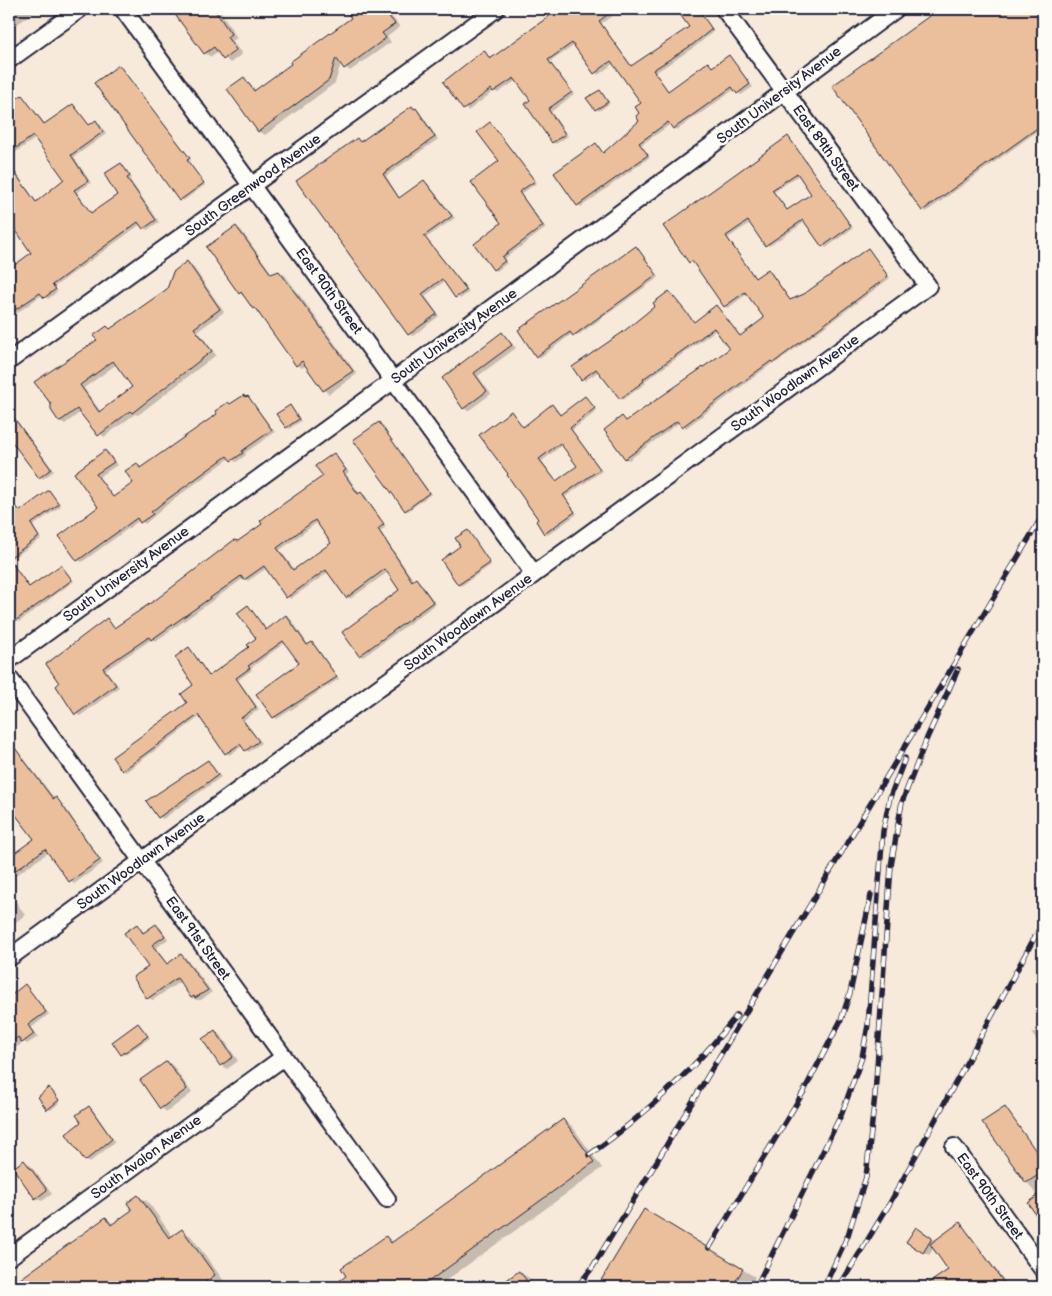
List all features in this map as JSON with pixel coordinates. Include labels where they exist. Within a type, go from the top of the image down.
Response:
[{"type":"street","points":[[9,60],[80,9]]},
{"type":"street","name":"East 90th Street","points":[[123,9],[534,574]]},
{"type":"street","name":"South Greenwood Avenue","points":[[9,361],[496,9]]},
{"type":"street","name":"East 89th Street","points":[[724,9],[928,286]]},
{"type":"street","name":"South University Avenue","points":[[9,660],[394,380],[896,9]]},
{"type":"street","name":"South Woodlawn Avenue","points":[[9,958],[928,286]]},
{"type":"street","name":"East 91st Street","points":[[9,678],[387,1199]]},
{"type":"street","name":"South Avalon Avenue","points":[[9,1257],[284,1057]]},
{"type":"street","name":"East 90th Street","points":[[954,1148],[1043,1270]]},
{"type":"building","points":[[171,9],[214,9],[231,34],[227,37],[236,50],[223,60],[214,47],[204,54]]},
{"type":"building","points":[[355,9],[383,9],[395,24],[382,33],[386,38],[344,69],[336,58],[329,80],[258,132],[227,89],[244,77],[254,91],[291,64],[290,62],[351,18],[348,14]]},
{"type":"building","points":[[559,9],[615,9],[599,21],[631,66],[689,27],[676,9],[698,9],[712,29],[692,45],[653,70],[668,91],[708,62],[712,67],[729,55],[750,84],[737,94],[732,87],[673,129],[668,122],[639,143],[648,155],[577,206],[554,173],[596,143],[603,153],[639,121],[636,116],[639,113],[635,107],[641,103],[611,61],[594,74],[572,43],[548,60],[572,92],[548,109],[565,134],[552,143],[525,104],[530,100],[514,78],[493,92],[491,89],[463,110],[443,82],[484,50],[490,59]]},
{"type":"building","points":[[939,9],[1043,9],[1043,124],[922,211],[832,86]]},
{"type":"building","points":[[119,65],[190,158],[187,160],[204,183],[179,201],[94,83]]},
{"type":"building","points":[[600,90],[608,102],[595,110],[586,98]]},
{"type":"building","points":[[22,95],[44,124],[73,104],[89,125],[96,120],[103,132],[71,155],[88,181],[74,190],[91,213],[117,195],[104,174],[121,163],[130,176],[127,178],[156,220],[143,229],[138,222],[52,285],[56,289],[44,298],[40,293],[9,314],[9,269],[31,253],[9,220],[9,165],[36,202],[64,179],[33,136],[9,153],[9,104]]},
{"type":"building","points":[[412,106],[414,109],[416,108],[435,137],[383,174],[399,198],[424,180],[452,216],[424,236],[467,290],[455,298],[442,279],[422,294],[437,314],[408,335],[296,181],[357,138],[360,142]]},
{"type":"building","points":[[490,122],[535,181],[519,192],[543,226],[502,257],[505,261],[493,270],[474,244],[501,223],[471,182],[499,161],[477,132]]},
{"type":"building","points":[[788,136],[851,226],[822,247],[803,220],[765,246],[748,221],[726,236],[755,278],[768,269],[790,300],[804,294],[868,248],[888,276],[773,363],[771,361],[682,427],[677,421],[625,459],[604,430],[622,416],[626,421],[729,349],[714,328],[643,379],[644,381],[620,399],[596,369],[581,380],[572,367],[623,332],[655,306],[653,303],[669,291],[694,322],[716,305],[740,336],[764,318],[745,292],[724,307],[692,261],[689,263],[663,226]],"holes":[[[797,173],[811,194],[787,210],[772,190]]]},
{"type":"building","points":[[236,226],[271,274],[279,271],[353,371],[323,391],[302,361],[296,366],[255,308],[253,309],[241,292],[239,294],[206,247]]},
{"type":"building","points":[[636,246],[657,275],[573,336],[570,332],[536,357],[518,330]]},
{"type":"building","points":[[187,261],[220,309],[194,328],[212,351],[132,413],[130,411],[98,436],[77,409],[59,422],[51,410],[51,404],[34,382],[97,340],[93,336],[107,326],[110,329],[167,289],[173,272]],"holes":[[[113,361],[132,387],[99,412],[80,385]]]},
{"type":"building","points":[[502,332],[512,345],[474,373],[487,391],[463,409],[442,378]]},
{"type":"building","points":[[244,395],[245,397],[248,396],[272,430],[231,461],[227,456],[165,501],[151,512],[153,514],[140,523],[137,518],[77,561],[59,536],[98,507],[74,473],[105,450],[114,462],[96,474],[113,497],[133,483],[125,471],[137,463],[140,468],[217,414],[215,411],[228,402],[230,404]]},
{"type":"building","points":[[585,396],[595,408],[570,428],[600,469],[563,495],[575,512],[544,534],[536,521],[538,519],[479,435],[511,411],[523,427],[552,404],[560,415]],"holes":[[[560,443],[577,466],[556,481],[539,459]]]},
{"type":"building","points":[[290,405],[299,419],[286,428],[276,414]]},
{"type":"building","points":[[9,411],[51,469],[39,478],[9,438]]},
{"type":"building","points":[[379,422],[429,493],[405,511],[353,440]]},
{"type":"building","points":[[334,453],[346,470],[343,472],[358,494],[361,492],[384,524],[378,529],[412,581],[416,578],[433,602],[359,656],[342,632],[399,590],[385,569],[346,598],[326,570],[286,598],[264,566],[244,580],[241,576],[151,640],[149,637],[103,668],[116,685],[75,715],[56,686],[59,683],[46,664],[107,618],[114,628],[158,598],[234,540],[238,541],[262,524],[260,521],[266,516],[323,476],[315,466]],"holes":[[[315,520],[331,543],[293,570],[277,548]]]},
{"type":"building","points":[[49,490],[59,504],[31,524],[39,537],[9,558],[9,511],[16,506],[20,511]]},
{"type":"building","points":[[468,530],[490,563],[458,585],[441,560],[460,546],[455,538]]},
{"type":"building","points":[[9,559],[29,587],[61,565],[72,580],[15,621],[9,612]]},
{"type":"building","points":[[248,605],[266,630],[286,615],[307,645],[312,642],[337,677],[273,718],[256,694],[299,663],[283,641],[248,666],[250,668],[236,678],[256,707],[241,718],[259,741],[245,751],[240,744],[225,754],[198,715],[122,771],[112,757],[187,703],[181,694],[193,685],[175,657],[189,647],[209,676],[249,647],[247,645],[256,638],[237,613]]},
{"type":"building","points":[[9,740],[53,799],[56,797],[60,802],[100,860],[69,882],[45,849],[9,875],[9,857],[34,839],[9,806]]},
{"type":"building","points":[[208,760],[218,775],[158,818],[146,801]]},
{"type":"building","points":[[137,924],[143,933],[156,924],[165,936],[152,945],[167,964],[181,954],[208,990],[195,998],[194,996],[191,998],[177,978],[147,999],[133,977],[148,967],[124,933]]},
{"type":"building","points":[[25,984],[46,1012],[28,1025],[34,1034],[22,1043],[18,1037],[9,1044],[9,997]]},
{"type":"building","points":[[138,1023],[148,1036],[121,1055],[112,1042]]},
{"type":"building","points":[[215,1030],[233,1057],[220,1066],[202,1039]]},
{"type":"building","points":[[167,1061],[187,1089],[160,1109],[140,1080]]},
{"type":"building","points":[[49,1087],[59,1100],[47,1110],[38,1097]]},
{"type":"building","points":[[89,1106],[112,1139],[85,1161],[66,1134],[81,1122],[76,1115]]},
{"type":"building","points":[[1005,1107],[1043,1161],[1043,1172],[1026,1183],[982,1122]]},
{"type":"building","points":[[563,1119],[594,1162],[421,1287],[331,1287],[346,1276],[341,1268],[386,1236],[391,1243]]},
{"type":"building","points":[[24,1160],[47,1190],[35,1199],[13,1168]]},
{"type":"building","points":[[1043,1192],[1043,1225],[1028,1203]]},
{"type":"building","points":[[138,1195],[169,1238],[182,1229],[215,1275],[199,1287],[9,1287],[106,1217],[111,1225],[132,1210],[127,1203]]},
{"type":"building","points":[[644,1209],[743,1269],[732,1287],[597,1287]]},
{"type":"building","points":[[960,1222],[1007,1287],[923,1287],[948,1270],[930,1244]]},
{"type":"building","points":[[916,1227],[932,1238],[923,1253],[906,1242]]},
{"type":"building","points":[[519,1271],[532,1287],[497,1287]]},
{"type":"railway","points":[[577,1287],[592,1268],[660,1156],[1043,515]]},
{"type":"railway","points":[[824,1287],[848,1235],[866,1177],[875,1095],[891,866],[902,802],[927,738],[958,669]]},
{"type":"railway","points":[[756,1287],[842,1113],[862,1057],[868,1025],[883,831],[890,797],[905,758]]},
{"type":"railway","points":[[709,1248],[804,1091],[841,1020],[850,993],[871,895]]},
{"type":"railway","points":[[839,1287],[890,1203],[1043,922]]},
{"type":"railway","points":[[589,1155],[630,1124],[668,1090],[704,1054],[737,1015]]}]
